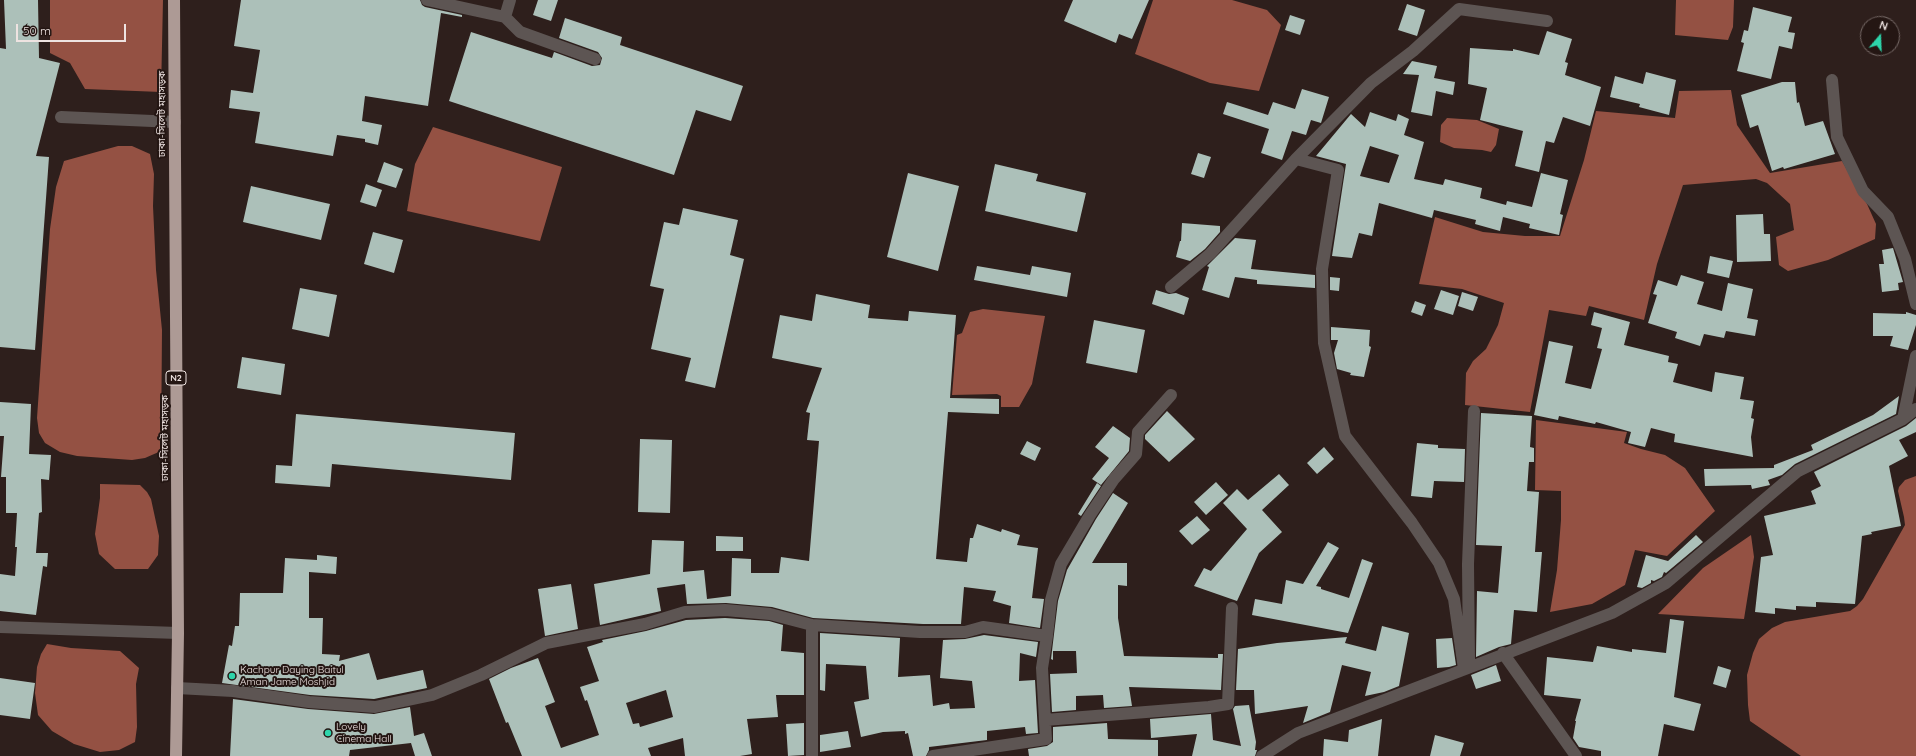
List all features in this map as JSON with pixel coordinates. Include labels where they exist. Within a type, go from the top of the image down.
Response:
[{"type":"highway","name":"ঢাকা-সিলেট মহাসড়ক","points":[[174,0],[178,633],[176,756]]},
{"type":"street","points":[[427,0],[462,3],[504,17],[520,32],[595,59]]},
{"type":"street","points":[[504,17],[510,0]]},
{"type":"street","points":[[1171,287],[1210,254],[1296,159],[1371,83],[1413,51],[1460,9],[1547,21]]},
{"type":"street","points":[[1832,80],[1838,137],[1863,191],[1888,218],[1905,259],[1916,304]]},
{"type":"street","points":[[61,117],[174,122]]},
{"type":"street","points":[[1296,159],[1338,170],[1322,276],[1324,344],[1345,436],[1412,523],[1439,562],[1454,599],[1466,668]]},
{"type":"street","points":[[1903,419],[1916,356]]},
{"type":"street","points":[[933,756],[1046,739],[1042,668],[1052,600],[1061,564],[1090,515],[1114,479],[1136,454],[1138,432],[1171,395]]},
{"type":"street","points":[[1262,756],[1298,733],[1503,653],[1612,613],[1666,583],[1798,471],[1903,419],[1916,409]]},
{"type":"street","points":[[1466,668],[1468,564],[1474,411]]},
{"type":"street","points":[[1045,720],[1209,707],[1228,704],[1232,608]]},
{"type":"street","points":[[177,688],[233,691],[309,702],[375,707],[432,695],[481,675],[546,643],[645,624],[685,612],[733,611],[770,614],[812,625],[920,632],[965,632],[983,627],[1047,636]]},
{"type":"street","points":[[812,625],[812,756]]},
{"type":"street","points":[[0,627],[178,633]]},
{"type":"street","points":[[1503,653],[1576,756]]},
{"type":"shaded area","points":[[50,0],[163,0],[161,92],[85,89],[70,63],[50,53]]},
{"type":"shaded area","points":[[1153,0],[1232,0],[1267,10],[1281,25],[1259,91],[1210,83],[1135,54]]},
{"type":"shaded area","points":[[1676,0],[1734,0],[1733,27],[1728,40],[1675,35]]},
{"type":"shaded area","points":[[1731,90],[1737,125],[1770,173],[1842,161],[1867,204],[1876,224],[1875,239],[1828,260],[1788,271],[1779,265],[1776,237],[1794,230],[1790,204],[1767,183],[1756,179],[1683,185],[1657,264],[1644,320],[1589,306],[1586,316],[1549,310],[1530,412],[1465,405],[1466,373],[1473,361],[1486,349],[1498,325],[1504,303],[1462,289],[1419,284],[1435,217],[1483,232],[1525,236],[1560,236],[1584,160],[1596,111],[1675,118],[1679,91]]},
{"type":"shaded area","points":[[1447,118],[1477,120],[1499,129],[1496,145],[1491,152],[1454,148],[1440,142],[1441,125]]},
{"type":"shaded area","points":[[433,127],[562,167],[540,241],[407,211],[415,164]]},
{"type":"shaded area","points":[[118,146],[132,146],[150,154],[154,174],[153,206],[156,270],[162,330],[161,451],[145,458],[132,460],[77,456],[60,452],[45,443],[39,433],[37,418],[50,229],[56,187],[64,161]]},
{"type":"shaded area","points":[[983,309],[1045,316],[1032,384],[1019,407],[1001,407],[1001,396],[997,394],[952,395],[957,335],[962,333],[970,312]]},
{"type":"shaded area","points":[[1536,420],[1627,432],[1624,443],[1665,455],[1685,468],[1715,511],[1667,556],[1635,550],[1625,585],[1592,604],[1550,612],[1557,570],[1561,520],[1561,491],[1535,490]]},
{"type":"shaded area","points":[[1916,476],[1916,756],[1801,756],[1750,721],[1747,675],[1753,653],[1759,639],[1772,628],[1785,622],[1850,611],[1857,606],[1863,599],[1905,525],[1898,491],[1899,487],[1905,480]]},
{"type":"shaded area","points":[[100,484],[140,485],[151,499],[159,536],[158,555],[148,569],[115,569],[99,554],[95,534],[100,498]]},
{"type":"shaded area","points":[[1751,535],[1754,557],[1744,619],[1658,614],[1703,568]]},
{"type":"shaded area","points":[[47,644],[71,648],[120,651],[139,668],[136,684],[137,727],[135,742],[119,750],[100,752],[74,744],[52,731],[38,715],[35,693],[37,667],[41,654]]},
{"type":"building","points":[[4,0],[38,0],[39,58],[60,63],[36,156],[49,157],[35,350],[0,347],[0,48],[6,49]]},
{"type":"building","points":[[241,0],[420,0],[422,5],[425,7],[462,15],[462,17],[441,13],[428,106],[365,96],[362,121],[382,125],[378,145],[365,142],[365,139],[337,135],[333,156],[255,143],[260,112],[229,108],[231,90],[253,93],[260,50],[234,46]]},
{"type":"building","points":[[538,0],[558,0],[551,21],[533,15]]},
{"type":"building","points":[[1073,0],[1149,0],[1132,39],[1119,34],[1116,43],[1064,21]]},
{"type":"building","points":[[1407,4],[1425,10],[1417,36],[1398,30]]},
{"type":"building","points":[[1753,7],[1792,17],[1788,32],[1795,33],[1792,49],[1779,46],[1771,79],[1737,71],[1744,43],[1741,42],[1744,30],[1748,31]]},
{"type":"building","points":[[1290,15],[1305,20],[1300,35],[1285,30]]},
{"type":"building","points":[[565,18],[622,37],[620,45],[743,86],[731,121],[696,110],[674,175],[449,101],[471,32],[552,58],[554,52],[592,66],[600,65],[602,58],[598,52],[559,38]]},
{"type":"building","points":[[1547,31],[1572,39],[1565,62],[1568,63],[1565,75],[1601,87],[1590,126],[1563,117],[1554,143],[1546,141],[1539,172],[1515,166],[1523,131],[1480,120],[1487,88],[1468,84],[1470,48],[1513,51],[1513,49],[1539,55]]},
{"type":"building","points":[[1412,61],[1437,66],[1434,78],[1455,82],[1453,95],[1436,91],[1432,116],[1411,112],[1419,75],[1403,74]]},
{"type":"building","points":[[1646,72],[1676,80],[1669,115],[1639,107],[1640,104],[1610,97],[1615,76],[1643,84]]},
{"type":"building","points":[[1782,82],[1795,82],[1797,103],[1799,102],[1805,126],[1823,121],[1835,154],[1772,171],[1758,125],[1750,128],[1741,95]]},
{"type":"building","points":[[1302,89],[1329,97],[1321,123],[1311,120],[1306,135],[1292,131],[1282,160],[1261,153],[1269,129],[1223,114],[1227,102],[1268,115],[1273,102],[1295,109]]},
{"type":"building","points":[[1370,112],[1396,121],[1398,114],[1409,119],[1404,135],[1424,142],[1414,179],[1443,185],[1445,179],[1482,188],[1480,198],[1506,205],[1507,201],[1532,207],[1541,173],[1568,180],[1560,214],[1563,215],[1559,235],[1529,228],[1530,224],[1503,217],[1500,231],[1475,224],[1476,220],[1434,210],[1432,218],[1379,203],[1372,236],[1359,233],[1352,258],[1332,256],[1346,164],[1316,156],[1351,114],[1365,127]],"holes":[[[1370,146],[1399,155],[1389,183],[1360,176]]]},
{"type":"building","points":[[1198,153],[1211,157],[1204,178],[1191,174]]},
{"type":"building","points":[[384,162],[403,169],[396,188],[377,182]]},
{"type":"building","points":[[995,164],[1038,174],[1036,181],[1086,193],[1077,232],[985,211]]},
{"type":"building","points":[[908,173],[959,186],[938,271],[887,257]]},
{"type":"building","points":[[366,184],[382,190],[376,207],[360,202]]},
{"type":"building","points":[[251,186],[330,204],[321,240],[243,222]]},
{"type":"building","points":[[683,208],[738,220],[730,255],[744,259],[715,388],[685,381],[691,358],[651,349],[664,289],[650,286],[664,222],[679,225]]},
{"type":"building","points":[[1763,214],[1764,234],[1770,234],[1771,261],[1737,262],[1736,215]]},
{"type":"building","points":[[1182,223],[1220,226],[1220,232],[1205,249],[1190,261],[1176,257],[1181,241]]},
{"type":"building","points":[[373,232],[403,240],[394,273],[364,264]]},
{"type":"building","points":[[1235,238],[1256,240],[1251,269],[1315,275],[1315,288],[1257,284],[1257,280],[1235,277],[1229,298],[1202,290],[1209,267],[1207,266]]},
{"type":"building","points":[[1893,248],[1903,282],[1898,283],[1899,290],[1882,292],[1879,264],[1884,264],[1882,250]]},
{"type":"building","points":[[1710,256],[1733,261],[1729,278],[1707,273]]},
{"type":"building","points":[[977,266],[1030,275],[1032,266],[1071,273],[1067,297],[974,280]]},
{"type":"building","points":[[1681,275],[1704,282],[1697,304],[1722,311],[1728,283],[1753,289],[1747,318],[1758,320],[1755,336],[1726,331],[1724,338],[1704,334],[1700,346],[1675,338],[1677,332],[1648,323],[1657,295],[1653,294],[1658,280],[1677,286]]},
{"type":"building","points":[[1330,277],[1340,278],[1339,291],[1330,290]]},
{"type":"building","points":[[300,288],[337,295],[329,337],[292,329]]},
{"type":"building","points":[[1156,290],[1169,294],[1176,293],[1189,298],[1184,315],[1152,304]]},
{"type":"building","points":[[1441,290],[1459,296],[1453,315],[1434,309]]},
{"type":"building","points":[[1462,292],[1478,297],[1473,311],[1458,306]]},
{"type":"building","points":[[816,294],[870,305],[868,318],[908,321],[909,311],[956,315],[950,398],[999,399],[999,414],[948,412],[936,559],[967,562],[970,538],[973,538],[977,524],[1001,532],[1002,529],[1020,535],[1017,545],[1038,548],[1032,598],[1044,599],[1040,628],[1009,623],[1011,606],[993,601],[996,591],[964,587],[961,624],[923,624],[813,618],[772,607],[726,603],[687,604],[685,584],[657,588],[661,611],[600,625],[594,584],[650,574],[652,540],[684,541],[683,572],[704,570],[707,599],[731,596],[732,558],[751,559],[751,573],[779,573],[781,557],[809,561],[819,441],[807,440],[810,413],[806,412],[822,368],[772,358],[780,315],[812,321]]},
{"type":"building","points":[[1415,301],[1426,305],[1422,316],[1411,312]]},
{"type":"building","points":[[1594,312],[1630,322],[1624,345],[1669,356],[1668,362],[1678,364],[1673,382],[1712,392],[1715,372],[1744,377],[1740,399],[1754,401],[1751,418],[1754,419],[1751,437],[1753,457],[1674,442],[1675,434],[1651,428],[1645,447],[1628,443],[1631,432],[1596,422],[1595,424],[1559,416],[1558,420],[1534,415],[1549,341],[1573,346],[1565,383],[1591,389],[1602,349],[1597,348],[1602,328],[1591,325]]},
{"type":"building","points":[[1906,312],[1916,315],[1916,325],[1908,350],[1890,346],[1893,336],[1873,336],[1873,313],[1906,314]]},
{"type":"building","points":[[1094,320],[1145,330],[1137,373],[1086,363]]},
{"type":"building","points":[[1331,327],[1370,330],[1369,346],[1371,347],[1364,377],[1350,375],[1351,373],[1337,369],[1334,353],[1338,340],[1331,340]]},
{"type":"building","points":[[242,357],[285,364],[281,395],[237,388]]},
{"type":"building","points":[[1899,396],[1896,414],[1795,464],[1782,475],[1768,480],[1770,485],[1752,489],[1751,485],[1705,486],[1704,469],[1774,468],[1774,465],[1813,450],[1811,445],[1873,415]]},
{"type":"building","points":[[0,402],[31,404],[29,454],[51,455],[49,480],[41,479],[42,512],[39,513],[36,553],[48,553],[47,567],[43,566],[36,615],[0,611],[0,574],[15,576],[17,513],[6,513],[6,477],[1,477],[4,436],[0,436]]},
{"type":"building","points":[[1167,411],[1195,439],[1169,462],[1145,439],[1145,435]]},
{"type":"building","points":[[1481,413],[1532,416],[1530,447],[1534,448],[1534,462],[1529,462],[1527,491],[1539,492],[1535,552],[1542,552],[1537,612],[1514,610],[1511,644],[1499,647],[1476,657],[1477,591],[1498,593],[1502,546],[1476,545]]},
{"type":"building","points":[[296,414],[515,433],[511,480],[332,464],[330,487],[275,483],[276,465],[292,466]]},
{"type":"building","points":[[1916,418],[1916,432],[1899,440],[1908,456],[1889,466],[1901,526],[1871,532],[1872,534],[1862,536],[1855,604],[1816,602],[1816,607],[1796,606],[1796,610],[1775,608],[1775,614],[1755,612],[1761,557],[1773,555],[1764,516],[1816,504],[1811,491],[1821,486],[1814,472],[1906,426]]},
{"type":"building","points":[[1113,426],[1130,438],[1129,451],[1101,485],[1092,479],[1109,458],[1095,447]]},
{"type":"building","points":[[640,439],[672,440],[670,513],[638,512]]},
{"type":"building","points":[[1027,441],[1041,448],[1035,461],[1020,454]]},
{"type":"building","points":[[1417,443],[1438,445],[1438,448],[1465,449],[1464,482],[1434,481],[1432,498],[1411,496]]},
{"type":"building","points":[[1324,447],[1334,459],[1317,474],[1307,463]]},
{"type":"building","points":[[1279,474],[1289,485],[1262,510],[1282,532],[1259,553],[1237,601],[1194,586],[1204,568],[1211,571],[1247,529],[1223,503],[1237,489],[1248,500]]},
{"type":"building","points":[[1216,482],[1228,495],[1206,515],[1194,502]]},
{"type":"building","points":[[1097,483],[1101,486],[1081,516],[1078,514]]},
{"type":"building","points":[[1113,493],[1128,503],[1092,563],[1127,563],[1127,586],[1118,585],[1118,618],[1124,656],[1218,658],[1218,654],[1223,654],[1221,690],[1129,687],[1132,706],[1104,708],[1103,695],[1076,696],[1076,710],[1052,712],[1050,674],[1077,673],[1076,651],[1053,651],[1053,660],[1051,659],[1058,601],[1067,570],[1096,519]]},
{"type":"building","points":[[1197,516],[1210,530],[1192,545],[1179,531]]},
{"type":"building","points":[[1696,535],[1703,542],[1666,573],[1664,572],[1662,577],[1654,581],[1651,580],[1651,583],[1642,588],[1637,587],[1646,555],[1668,561]]},
{"type":"building","points":[[716,536],[743,537],[743,551],[716,551]]},
{"type":"building","points":[[1328,542],[1339,548],[1316,586],[1321,587],[1321,589],[1349,598],[1362,559],[1373,563],[1348,633],[1252,615],[1255,599],[1282,604],[1286,580],[1303,584]]},
{"type":"building","points":[[317,555],[337,557],[336,574],[309,572],[309,618],[323,618],[322,654],[340,655],[339,661],[369,653],[377,680],[423,670],[427,688],[374,699],[310,695],[222,683],[229,645],[232,646],[235,626],[239,626],[240,593],[283,593],[285,558],[317,560]]},
{"type":"building","points":[[571,584],[578,629],[545,636],[538,589]]},
{"type":"building","points":[[725,618],[769,621],[783,625],[781,651],[804,653],[804,695],[776,695],[778,717],[747,719],[752,754],[740,756],[685,756],[683,738],[648,748],[651,756],[522,756],[508,722],[506,723],[489,679],[511,668],[538,658],[555,702],[545,706],[561,748],[599,735],[587,700],[585,701],[580,687],[599,681],[587,647],[603,642],[602,640],[646,631],[686,620]],"holes":[[[666,690],[673,717],[640,727],[639,723],[633,724],[626,703]]]},
{"type":"building","points":[[1670,619],[1684,621],[1674,697],[1701,704],[1694,731],[1664,724],[1658,756],[1601,756],[1601,751],[1579,747],[1573,738],[1575,721],[1581,699],[1544,695],[1547,657],[1593,662],[1597,646],[1632,652],[1632,649],[1666,653]]},
{"type":"building","points":[[1382,626],[1409,633],[1399,686],[1384,692],[1365,696],[1371,672],[1342,665],[1330,712],[1303,723],[1308,706],[1255,714],[1254,690],[1236,690],[1238,649],[1277,643],[1347,637],[1345,643],[1376,651]]},
{"type":"building","points":[[820,633],[900,638],[898,677],[930,675],[933,706],[949,703],[950,709],[975,708],[972,681],[940,678],[943,640],[965,639],[984,635],[1038,642],[1036,657],[1020,653],[1019,681],[1035,680],[1038,733],[1026,734],[1025,727],[987,731],[987,740],[929,747],[926,756],[913,756],[908,733],[905,734],[905,731],[883,732],[861,737],[854,702],[869,699],[866,666],[826,664],[825,691],[820,690]]},
{"type":"building","points":[[1452,638],[1456,665],[1437,668],[1436,639]]},
{"type":"building","points":[[1496,665],[1501,681],[1476,689],[1471,675]]},
{"type":"building","points":[[1718,666],[1731,670],[1726,688],[1713,684]]},
{"type":"building","points":[[0,678],[35,683],[30,719],[0,715]]},
{"type":"building","points":[[233,699],[308,709],[374,714],[410,707],[414,736],[424,733],[432,756],[415,756],[411,743],[350,750],[349,756],[230,756]]},
{"type":"building","points":[[1249,705],[1256,742],[1255,750],[1257,750],[1255,756],[1192,756],[1197,734],[1151,738],[1150,719],[1211,714],[1213,740],[1241,746],[1233,709],[1235,706]]},
{"type":"building","points":[[1382,719],[1378,756],[1323,756],[1324,739],[1348,742],[1349,730]]},
{"type":"building","points":[[804,723],[804,755],[788,756],[786,724]]},
{"type":"building","points":[[1107,723],[1108,739],[1158,740],[1158,756],[1029,756],[1028,749],[1047,746],[1053,742],[1053,727]]},
{"type":"building","points":[[848,731],[851,747],[820,752],[820,735]]},
{"type":"building","points":[[1435,735],[1464,743],[1460,756],[1430,756]]},
{"type":"place","name":"Kachpur Daying Baitul Aman Jame Moshjid","points":[[232,676]]},
{"type":"place","name":"Lovely Cinema Hall","points":[[328,733]]}]
